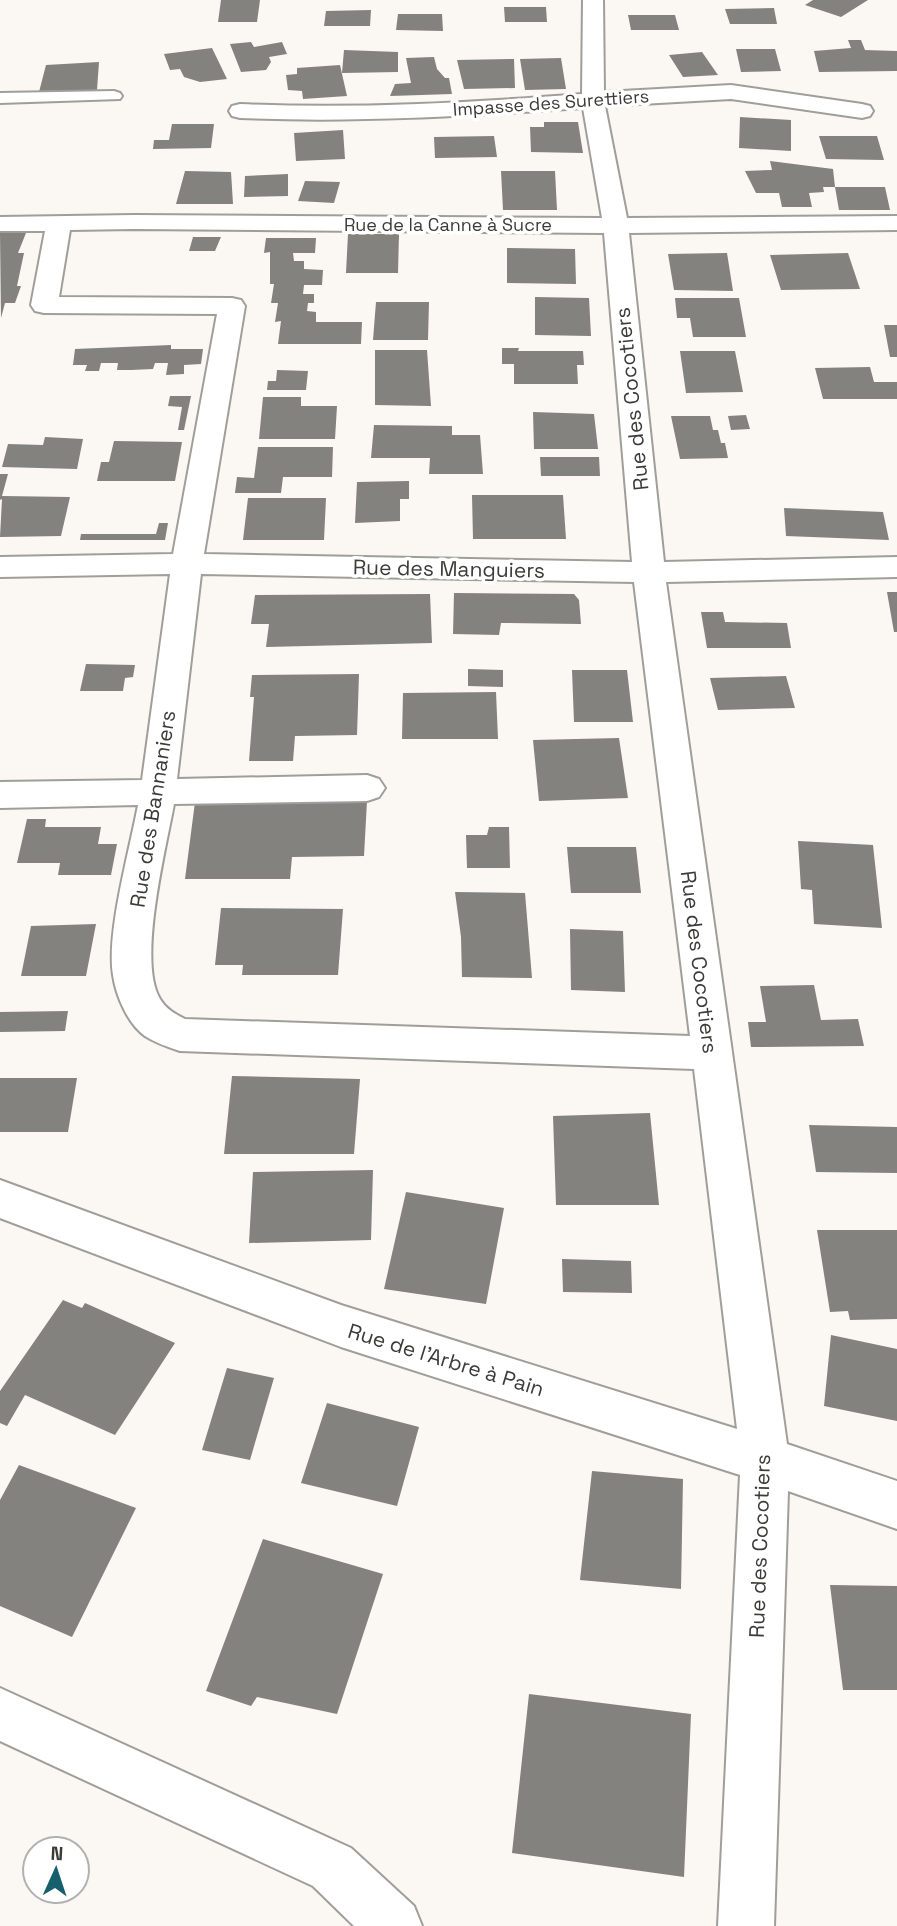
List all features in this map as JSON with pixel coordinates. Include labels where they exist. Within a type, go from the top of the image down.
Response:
[{"type":"street","name":"Rue des Cocotiers","points":[[593,0],[593,101],[615,226],[649,572],[765,1460],[746,1926]]},
{"type":"street","name":"Impasse des Surettiers","points":[[240,111],[369,114],[450,111],[731,92],[862,111]]},
{"type":"street","name":"Rue de la Canne à Sucre","points":[[0,224],[60,222],[615,226],[897,223]]},
{"type":"street","name":"Rue des Bannaniers","points":[[60,222],[44,305],[232,306],[187,564],[158,792],[133,932],[132,975],[142,1005],[158,1024],[180,1035],[711,1053]]},
{"type":"street","name":"Rue des Manguiers","points":[[0,567],[187,564],[649,572],[897,567]]},
{"type":"street","points":[[0,795],[367,788]]},
{"type":"street","name":"Rue de l'Arbre à Pain","points":[[0,1199],[341,1326],[765,1460],[897,1506]]},
{"type":"street","points":[[0,1714],[332,1867],[394,1926]]},
{"type":"lane","points":[[0,98],[114,96]]},
{"type":"building","points":[[221,0],[260,0],[257,22],[218,22]]},
{"type":"building","points":[[813,0],[868,0],[841,17],[805,5]]},
{"type":"building","points":[[504,7],[546,7],[547,22],[505,22]]},
{"type":"building","points":[[774,8],[777,24],[730,24],[725,9]]},
{"type":"building","points":[[371,10],[370,26],[324,26],[326,11]]},
{"type":"building","points":[[398,14],[442,14],[443,31],[396,30]]},
{"type":"building","points":[[628,15],[675,15],[679,30],[631,30]]},
{"type":"building","points":[[848,40],[861,40],[865,50],[897,51],[897,71],[819,72],[814,51],[851,48]]},
{"type":"building","points":[[251,42],[254,47],[282,42],[287,54],[269,57],[271,62],[266,70],[241,72],[230,44]]},
{"type":"building","points":[[212,48],[227,79],[200,82],[184,77],[180,69],[170,70],[164,54]]},
{"type":"building","points":[[736,49],[775,49],[781,71],[741,72]]},
{"type":"building","points":[[344,50],[398,52],[398,72],[342,73]]},
{"type":"building","points":[[702,52],[718,75],[683,77],[669,55]]},
{"type":"building","points":[[434,57],[437,69],[445,78],[449,78],[452,94],[390,96],[395,84],[411,83],[406,58]]},
{"type":"building","points":[[561,58],[566,89],[525,90],[520,59]]},
{"type":"building","points":[[514,59],[515,88],[464,89],[457,60]]},
{"type":"building","points":[[99,62],[97,90],[39,92],[46,65]]},
{"type":"building","points":[[340,65],[347,96],[303,99],[302,91],[288,90],[286,75],[297,74],[297,68]]},
{"type":"building","points":[[740,117],[791,120],[791,151],[739,148]]},
{"type":"building","points":[[544,122],[578,122],[583,153],[531,152],[530,127],[544,127]]},
{"type":"building","points":[[172,124],[214,124],[211,148],[153,149],[154,140],[169,140]]},
{"type":"building","points":[[343,130],[345,159],[296,161],[294,133]]},
{"type":"building","points":[[494,136],[497,157],[435,158],[434,137]]},
{"type":"building","points":[[819,136],[877,136],[884,160],[826,159]]},
{"type":"building","points":[[770,161],[833,169],[835,187],[823,187],[824,192],[809,193],[812,207],[782,207],[779,193],[756,193],[745,171],[772,170]]},
{"type":"building","points":[[185,171],[231,172],[233,204],[176,204]]},
{"type":"building","points":[[501,171],[555,171],[557,210],[503,210]]},
{"type":"building","points":[[288,174],[288,196],[244,197],[245,176]]},
{"type":"building","points":[[305,181],[340,182],[334,203],[298,201]]},
{"type":"building","points":[[835,187],[885,187],[890,210],[839,210]]},
{"type":"building","points":[[0,233],[26,233],[18,253],[24,253],[17,286],[21,286],[15,303],[5,303],[1,318]]},
{"type":"building","points":[[348,234],[399,234],[398,273],[346,273]]},
{"type":"building","points":[[193,237],[221,237],[215,251],[189,251]]},
{"type":"building","points":[[266,238],[316,238],[315,253],[293,253],[294,261],[304,261],[304,269],[323,270],[322,285],[304,285],[303,294],[314,294],[314,303],[308,303],[307,311],[316,312],[316,322],[362,322],[361,344],[278,344],[281,321],[275,322],[278,303],[271,303],[274,284],[270,284],[270,252],[264,253]]},
{"type":"building","points":[[507,248],[575,249],[576,284],[507,283]]},
{"type":"building","points":[[727,253],[733,291],[674,290],[668,254]]},
{"type":"building","points":[[848,253],[860,289],[781,290],[770,255]]},
{"type":"building","points":[[535,297],[589,298],[591,336],[535,335]]},
{"type":"building","points":[[675,298],[739,298],[746,337],[693,337],[690,318],[677,318]]},
{"type":"building","points":[[376,302],[429,302],[428,340],[373,340]]},
{"type":"building","points":[[884,325],[897,325],[897,357],[890,357]]},
{"type":"building","points":[[171,345],[171,349],[203,349],[201,364],[184,365],[184,374],[166,375],[168,363],[155,363],[153,369],[117,370],[118,363],[101,363],[99,371],[85,371],[87,365],[73,365],[75,349]]},
{"type":"building","points":[[502,348],[519,348],[518,351],[583,351],[584,365],[577,365],[578,384],[514,384],[514,364],[502,364]]},
{"type":"building","points":[[375,350],[427,350],[431,406],[375,405]]},
{"type":"building","points":[[680,351],[735,351],[743,392],[686,393]]},
{"type":"building","points":[[870,367],[874,382],[897,382],[897,399],[823,399],[815,368]]},
{"type":"building","points":[[277,370],[308,371],[306,390],[267,390],[268,381],[276,381]]},
{"type":"building","points":[[170,396],[191,396],[184,430],[178,430],[182,407],[168,406]]},
{"type":"building","points":[[263,397],[301,397],[301,406],[337,406],[335,439],[259,439]]},
{"type":"building","points":[[533,412],[594,414],[598,449],[534,449]]},
{"type":"building","points":[[746,415],[750,429],[731,430],[728,416]]},
{"type":"building","points":[[671,416],[710,416],[713,430],[718,430],[721,443],[725,443],[728,458],[680,459]]},
{"type":"building","points":[[374,425],[452,426],[452,435],[480,435],[483,474],[429,474],[430,458],[371,458]]},
{"type":"building","points":[[45,437],[83,439],[77,469],[2,467],[8,444],[43,445]]},
{"type":"building","points":[[114,441],[182,442],[175,481],[97,481],[101,462],[109,462]]},
{"type":"building","points":[[258,447],[333,447],[332,477],[283,477],[281,493],[235,493],[237,477],[254,478]]},
{"type":"building","points":[[540,457],[599,457],[600,476],[541,476]]},
{"type":"building","points":[[0,474],[8,474],[2,496],[70,497],[61,536],[0,537]]},
{"type":"building","points":[[409,481],[409,499],[400,499],[400,521],[355,523],[357,482]]},
{"type":"building","points":[[472,495],[563,495],[566,539],[473,539]]},
{"type":"building","points":[[248,498],[326,498],[324,540],[243,540]]},
{"type":"building","points":[[784,508],[883,512],[889,540],[786,536]]},
{"type":"building","points":[[159,523],[168,523],[165,540],[80,540],[81,534],[156,534]]},
{"type":"building","points":[[887,592],[897,592],[897,632],[894,632]]},
{"type":"building","points":[[454,593],[574,594],[579,600],[581,624],[501,623],[499,635],[453,634]]},
{"type":"building","points":[[430,594],[432,643],[266,647],[269,624],[251,624],[255,595]]},
{"type":"building","points":[[701,612],[723,612],[725,622],[787,623],[791,648],[707,648]]},
{"type":"building","points":[[86,664],[135,665],[133,677],[125,678],[123,691],[80,691]]},
{"type":"building","points":[[468,669],[503,670],[503,687],[468,686]]},
{"type":"building","points":[[572,670],[627,670],[633,722],[574,722]]},
{"type":"building","points":[[359,674],[357,735],[295,736],[293,761],[249,761],[254,697],[250,697],[252,675]]},
{"type":"building","points":[[786,676],[795,708],[718,710],[710,678]]},
{"type":"building","points":[[496,692],[498,739],[402,739],[403,693]]},
{"type":"building","points":[[619,738],[628,798],[539,801],[533,740]]},
{"type":"building","points":[[367,801],[364,856],[292,857],[290,879],[185,879],[195,802]]},
{"type":"building","points":[[27,819],[46,819],[45,827],[101,827],[98,844],[117,844],[111,875],[58,875],[60,863],[17,863]]},
{"type":"building","points":[[489,827],[509,827],[510,868],[467,868],[466,835],[487,835]]},
{"type":"building","points":[[798,841],[873,845],[882,928],[814,924],[812,890],[801,889]]},
{"type":"building","points":[[567,847],[636,847],[641,893],[571,893]]},
{"type":"building","points":[[455,892],[525,893],[532,978],[462,977],[461,937]]},
{"type":"building","points":[[221,908],[343,909],[338,975],[242,975],[243,965],[215,965]]},
{"type":"building","points":[[96,924],[86,976],[21,976],[31,926]]},
{"type":"building","points":[[570,929],[623,931],[625,992],[571,990]]},
{"type":"building","points":[[814,985],[821,1020],[858,1019],[864,1046],[751,1047],[748,1022],[766,1022],[760,986]]},
{"type":"building","points":[[68,1011],[65,1031],[0,1032],[0,1012]]},
{"type":"building","points":[[232,1076],[360,1079],[354,1154],[224,1154]]},
{"type":"building","points":[[0,1078],[77,1078],[68,1132],[0,1132]]},
{"type":"building","points":[[650,1113],[659,1205],[556,1205],[553,1116]]},
{"type":"building","points":[[809,1125],[897,1127],[897,1173],[816,1172]]},
{"type":"building","points":[[373,1170],[371,1240],[249,1243],[253,1172]]},
{"type":"building","points":[[406,1192],[504,1208],[486,1304],[384,1289]]},
{"type":"building","points":[[817,1230],[897,1230],[897,1319],[850,1320],[848,1311],[830,1312]]},
{"type":"building","points":[[562,1259],[631,1261],[632,1293],[563,1292]]},
{"type":"building","points":[[63,1300],[82,1308],[85,1303],[175,1343],[115,1435],[25,1395],[7,1426],[0,1423],[0,1391]]},
{"type":"building","points":[[831,1335],[897,1349],[897,1421],[824,1406]]},
{"type":"building","points":[[227,1368],[274,1378],[250,1460],[202,1450]]},
{"type":"building","points":[[327,1403],[419,1427],[397,1506],[301,1483]]},
{"type":"building","points":[[19,1465],[136,1508],[72,1637],[0,1606],[0,1500]]},
{"type":"building","points":[[592,1471],[683,1479],[681,1589],[580,1580]]},
{"type":"building","points":[[263,1539],[383,1574],[337,1714],[257,1697],[251,1706],[206,1691]]},
{"type":"building","points":[[830,1585],[897,1586],[897,1690],[843,1690]]},
{"type":"building","points":[[529,1694],[691,1714],[684,1877],[512,1853]]}]
